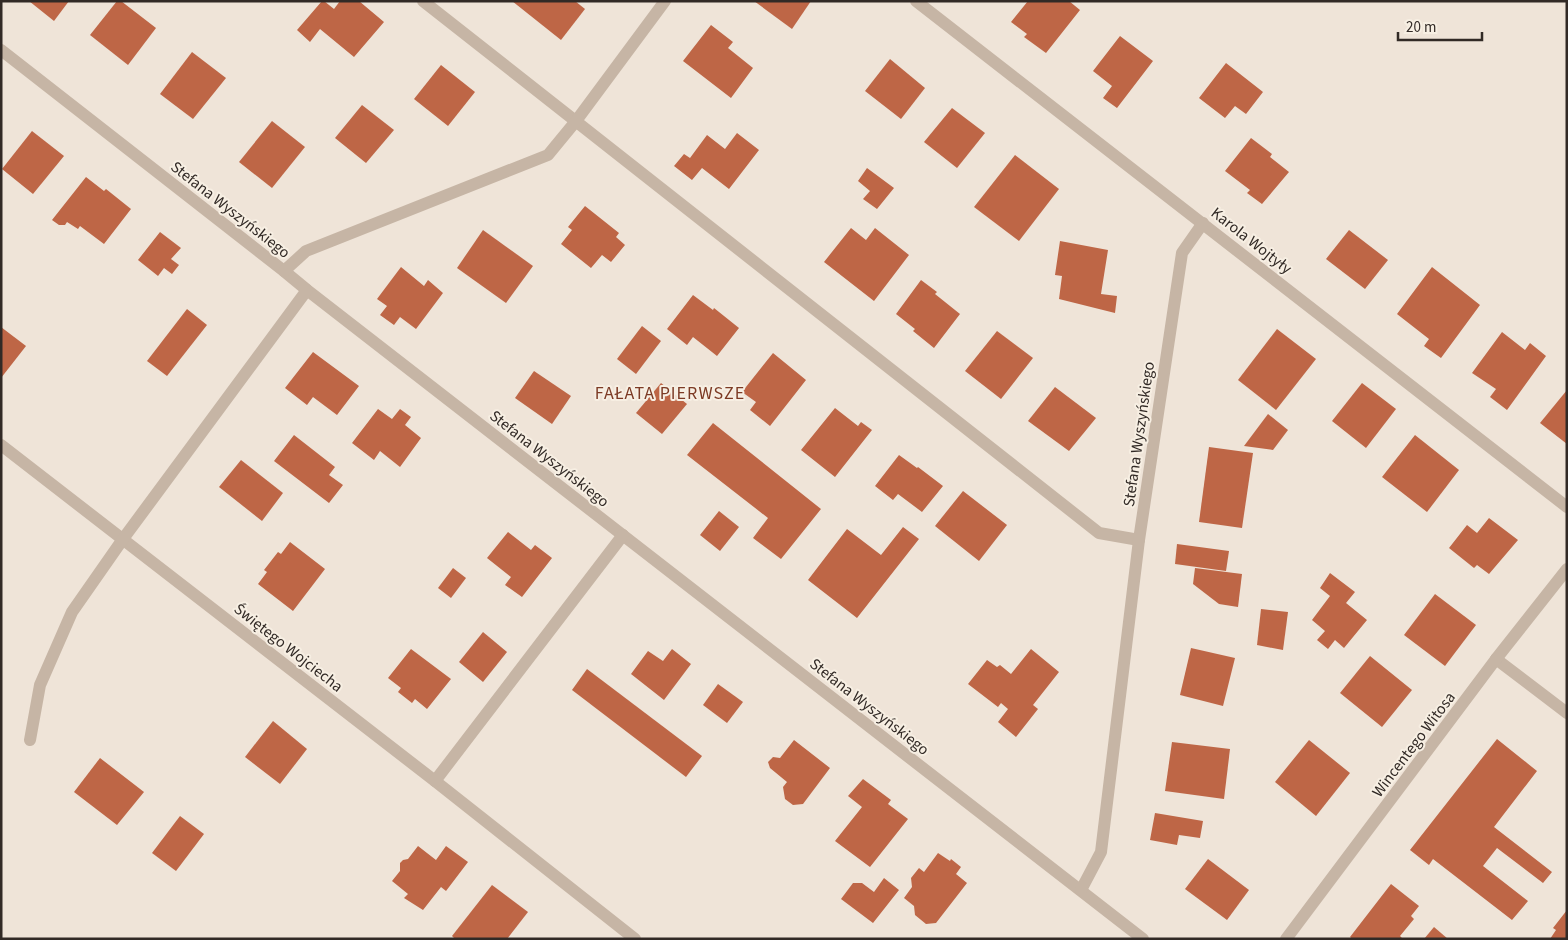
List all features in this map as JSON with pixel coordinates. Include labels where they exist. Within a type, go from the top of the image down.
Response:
[{"type":"street","points":[[423,1],[1099,533],[1139,540]]},
{"type":"street","points":[[284,271],[306,251],[548,154],[576,121],[665,1]]},
{"type":"street","name":"Karola Wojtyły","points":[[916,1],[1567,507]]},
{"type":"street","name":"Stefana Wyszyńskiego","points":[[1,50],[1143,939]]},
{"type":"street","name":"Stefana Wyszyńskiego","points":[[1081,890],[1101,852],[1139,540],[1182,253],[1203,223]]},
{"type":"street","points":[[30,740],[40,685],[72,612],[123,539],[307,290]]},
{"type":"street","name":"Świętego Wojciecha","points":[[1,445],[435,781],[635,939]]},
{"type":"street","points":[[435,781],[623,535]]},
{"type":"street","name":"Wincentego Witosa","points":[[1286,939],[1496,660],[1567,569]]},
{"type":"street","points":[[1496,660],[1567,713]]},
{"type":"building","points":[[29,1],[69,1],[54,21]]},
{"type":"building","points":[[117,1],[121,1],[156,28],[128,65],[90,35]]},
{"type":"building","points":[[322,1],[334,9],[340,1],[359,1],[384,22],[354,57],[320,29],[310,42],[297,30]]},
{"type":"building","points":[[512,1],[575,1],[585,9],[561,40]]},
{"type":"building","points":[[754,1],[811,1],[792,29]]},
{"type":"building","points":[[1028,1],[1069,1],[1080,10],[1046,53],[1024,37],[1027,34],[1011,22]]},
{"type":"building","points":[[711,25],[733,42],[728,48],[753,68],[731,98],[683,61]]},
{"type":"building","points":[[1120,36],[1153,61],[1117,108],[1103,98],[1112,86],[1093,71]]},
{"type":"building","points":[[192,52],[226,78],[193,119],[160,94]]},
{"type":"building","points":[[890,59],[925,88],[901,119],[865,91]]},
{"type":"building","points":[[1226,63],[1263,92],[1246,114],[1235,106],[1225,118],[1199,98]]},
{"type":"building","points":[[441,65],[475,92],[448,126],[414,99]]},
{"type":"building","points":[[362,105],[394,130],[366,163],[335,138]]},
{"type":"building","points":[[952,108],[985,133],[957,168],[924,142]]},
{"type":"building","points":[[272,121],[305,147],[272,188],[239,162]]},
{"type":"building","points":[[32,131],[64,156],[33,194],[2,169]]},
{"type":"building","points":[[737,133],[759,150],[729,189],[702,168],[692,180],[674,166],[684,154],[690,158],[707,135],[725,149]]},
{"type":"building","points":[[1251,138],[1272,154],[1270,157],[1289,172],[1262,204],[1247,193],[1250,190],[1225,171]]},
{"type":"building","points":[[1015,155],[1059,189],[1019,241],[974,207]]},
{"type":"building","points":[[867,168],[894,188],[877,209],[863,199],[870,191],[858,181]]},
{"type":"building","points":[[86,177],[104,191],[106,189],[131,209],[104,244],[80,226],[78,229],[67,222],[65,225],[59,225],[52,220]]},
{"type":"building","points":[[585,206],[619,233],[616,237],[625,245],[611,262],[602,255],[591,268],[561,244],[572,230],[568,227]]},
{"type":"building","points":[[851,228],[866,240],[875,228],[909,255],[874,301],[824,262]]},
{"type":"building","points":[[483,230],[533,266],[506,303],[457,268]]},
{"type":"building","points":[[1349,230],[1388,260],[1365,289],[1326,259]]},
{"type":"building","points":[[160,232],[181,248],[171,259],[179,265],[172,274],[164,268],[158,276],[138,260]]},
{"type":"building","points":[[1060,241],[1108,250],[1101,294],[1117,296],[1115,313],[1059,299],[1062,276],[1055,275]]},
{"type":"building","points":[[401,267],[424,286],[428,280],[443,293],[416,329],[400,317],[394,325],[380,315],[387,306],[377,299]]},
{"type":"building","points":[[1432,267],[1480,305],[1441,358],[1424,346],[1429,339],[1397,314]]},
{"type":"building","points":[[921,280],[960,314],[934,348],[896,314]]},
{"type":"building","points":[[693,295],[713,310],[714,308],[739,328],[717,356],[693,337],[687,345],[667,329]]},
{"type":"building","points":[[187,309],[207,325],[167,376],[147,361]]},
{"type":"building","points":[[642,326],[661,341],[636,374],[617,359]]},
{"type":"building","points":[[1,327],[26,346],[1,378]]},
{"type":"building","points":[[1277,329],[1316,359],[1276,410],[1238,380]]},
{"type":"building","points":[[997,331],[1033,358],[1001,399],[965,371]]},
{"type":"building","points":[[1502,332],[1525,350],[1530,343],[1546,356],[1507,410],[1490,397],[1496,389],[1472,373]]},
{"type":"building","points":[[313,352],[359,386],[337,415],[313,397],[307,405],[285,388]]},
{"type":"building","points":[[773,353],[806,380],[770,426],[750,410],[756,402],[742,392]]},
{"type":"building","points":[[534,371],[571,396],[552,424],[515,398]]},
{"type":"building","points":[[661,383],[687,404],[662,434],[636,413]]},
{"type":"building","points":[[1362,383],[1396,409],[1366,448],[1332,421]]},
{"type":"building","points":[[1055,387],[1096,418],[1069,451],[1028,421]]},
{"type":"building","points":[[1567,390],[1567,444],[1540,423]]},
{"type":"building","points":[[835,408],[858,426],[861,422],[872,430],[835,477],[801,450]]},
{"type":"building","points":[[378,409],[392,419],[400,409],[411,417],[405,425],[421,438],[400,467],[380,451],[374,460],[352,443]]},
{"type":"building","points":[[1268,414],[1288,430],[1273,450],[1244,446]]},
{"type":"building","points":[[713,423],[821,509],[781,559],[753,538],[768,518],[687,455]]},
{"type":"building","points":[[294,435],[335,467],[329,475],[343,485],[329,503],[274,461]]},
{"type":"building","points":[[1415,435],[1459,470],[1427,512],[1382,477]]},
{"type":"building","points":[[1209,447],[1253,453],[1242,528],[1199,522]]},
{"type":"building","points":[[899,455],[943,486],[922,512],[898,494],[893,500],[875,486]]},
{"type":"building","points":[[241,460],[283,493],[262,521],[219,487]]},
{"type":"building","points":[[963,491],[1007,525],[979,561],[935,526]]},
{"type":"building","points":[[719,511],[739,527],[720,551],[700,535]]},
{"type":"building","points":[[1489,518],[1518,540],[1489,574],[1477,565],[1474,568],[1449,548],[1467,525],[1477,533]]},
{"type":"building","points":[[903,527],[919,539],[857,618],[808,580],[847,529],[881,555]]},
{"type":"building","points":[[508,532],[531,550],[535,545],[552,558],[522,597],[505,585],[511,577],[487,558]]},
{"type":"building","points":[[290,542],[325,569],[293,611],[258,584],[267,572],[264,570],[278,552],[281,554]]},
{"type":"building","points":[[1177,544],[1229,551],[1226,571],[1175,564]]},
{"type":"building","points":[[453,568],[466,578],[451,598],[438,588]]},
{"type":"building","points":[[1195,568],[1242,574],[1238,607],[1219,604],[1193,584]]},
{"type":"building","points":[[1330,573],[1355,592],[1346,603],[1367,620],[1344,648],[1335,640],[1328,649],[1317,640],[1325,631],[1312,620],[1330,596],[1320,588]]},
{"type":"building","points":[[1435,594],[1476,625],[1445,666],[1404,635]]},
{"type":"building","points":[[1261,609],[1288,612],[1283,650],[1257,645]]},
{"type":"building","points":[[483,632],[507,652],[483,682],[459,662]]},
{"type":"building","points":[[1191,648],[1235,658],[1223,706],[1180,695]]},
{"type":"building","points":[[411,649],[451,679],[427,709],[415,699],[412,703],[398,692],[401,688],[388,678]]},
{"type":"building","points":[[672,649],[691,664],[664,700],[631,674],[648,651],[663,661]]},
{"type":"building","points":[[1031,649],[1059,672],[1033,705],[1038,709],[1016,737],[998,722],[1008,709],[1001,703],[998,707],[968,684],[987,660],[997,667],[1000,665],[1011,674]]},
{"type":"building","points":[[1370,656],[1412,690],[1382,727],[1340,693]]},
{"type":"building","points":[[587,669],[702,756],[686,777],[572,690]]},
{"type":"building","points":[[718,684],[743,702],[727,723],[703,705]]},
{"type":"building","points":[[273,721],[307,749],[280,784],[245,757]]},
{"type":"building","points":[[1497,739],[1537,771],[1494,827],[1552,872],[1543,883],[1497,848],[1483,866],[1528,901],[1512,920],[1433,859],[1429,865],[1410,850]]},
{"type":"building","points":[[794,740],[830,768],[803,804],[793,805],[785,799],[783,787],[787,782],[770,768],[768,762],[773,757],[780,758]]},
{"type":"building","points":[[1309,740],[1350,773],[1316,816],[1275,782]]},
{"type":"building","points":[[1172,742],[1230,749],[1224,799],[1165,791]]},
{"type":"building","points":[[100,758],[144,792],[117,825],[74,792]]},
{"type":"building","points":[[863,779],[891,800],[888,804],[908,819],[870,867],[835,841],[862,807],[848,796]]},
{"type":"building","points":[[1155,813],[1203,821],[1200,838],[1179,835],[1177,845],[1150,840]]},
{"type":"building","points":[[180,816],[204,834],[176,871],[152,853]]},
{"type":"building","points":[[418,846],[436,860],[446,846],[468,862],[446,891],[441,887],[423,910],[404,898],[408,894],[392,881],[400,871],[400,863],[408,859]]},
{"type":"building","points":[[938,853],[950,861],[951,859],[961,867],[956,874],[967,883],[936,923],[926,924],[915,915],[914,906],[904,898],[912,887],[911,878],[919,868],[924,872]]},
{"type":"building","points":[[1208,859],[1249,890],[1227,920],[1185,889]]},
{"type":"building","points":[[884,878],[899,890],[873,923],[841,899],[853,883],[862,883],[874,892]]},
{"type":"building","points":[[1391,884],[1419,906],[1411,916],[1414,919],[1400,936],[1403,939],[1352,939],[1350,937]]},
{"type":"building","points":[[492,885],[528,912],[507,939],[455,939],[452,936]]},
{"type":"building","points":[[1567,910],[1567,939],[1550,939],[1556,930],[1553,928]]},
{"type":"building","points":[[1434,927],[1448,939],[1424,939]]},
{"type":"district","name":"FAŁATA PIERWSZE","points":[[670,393]]}]
